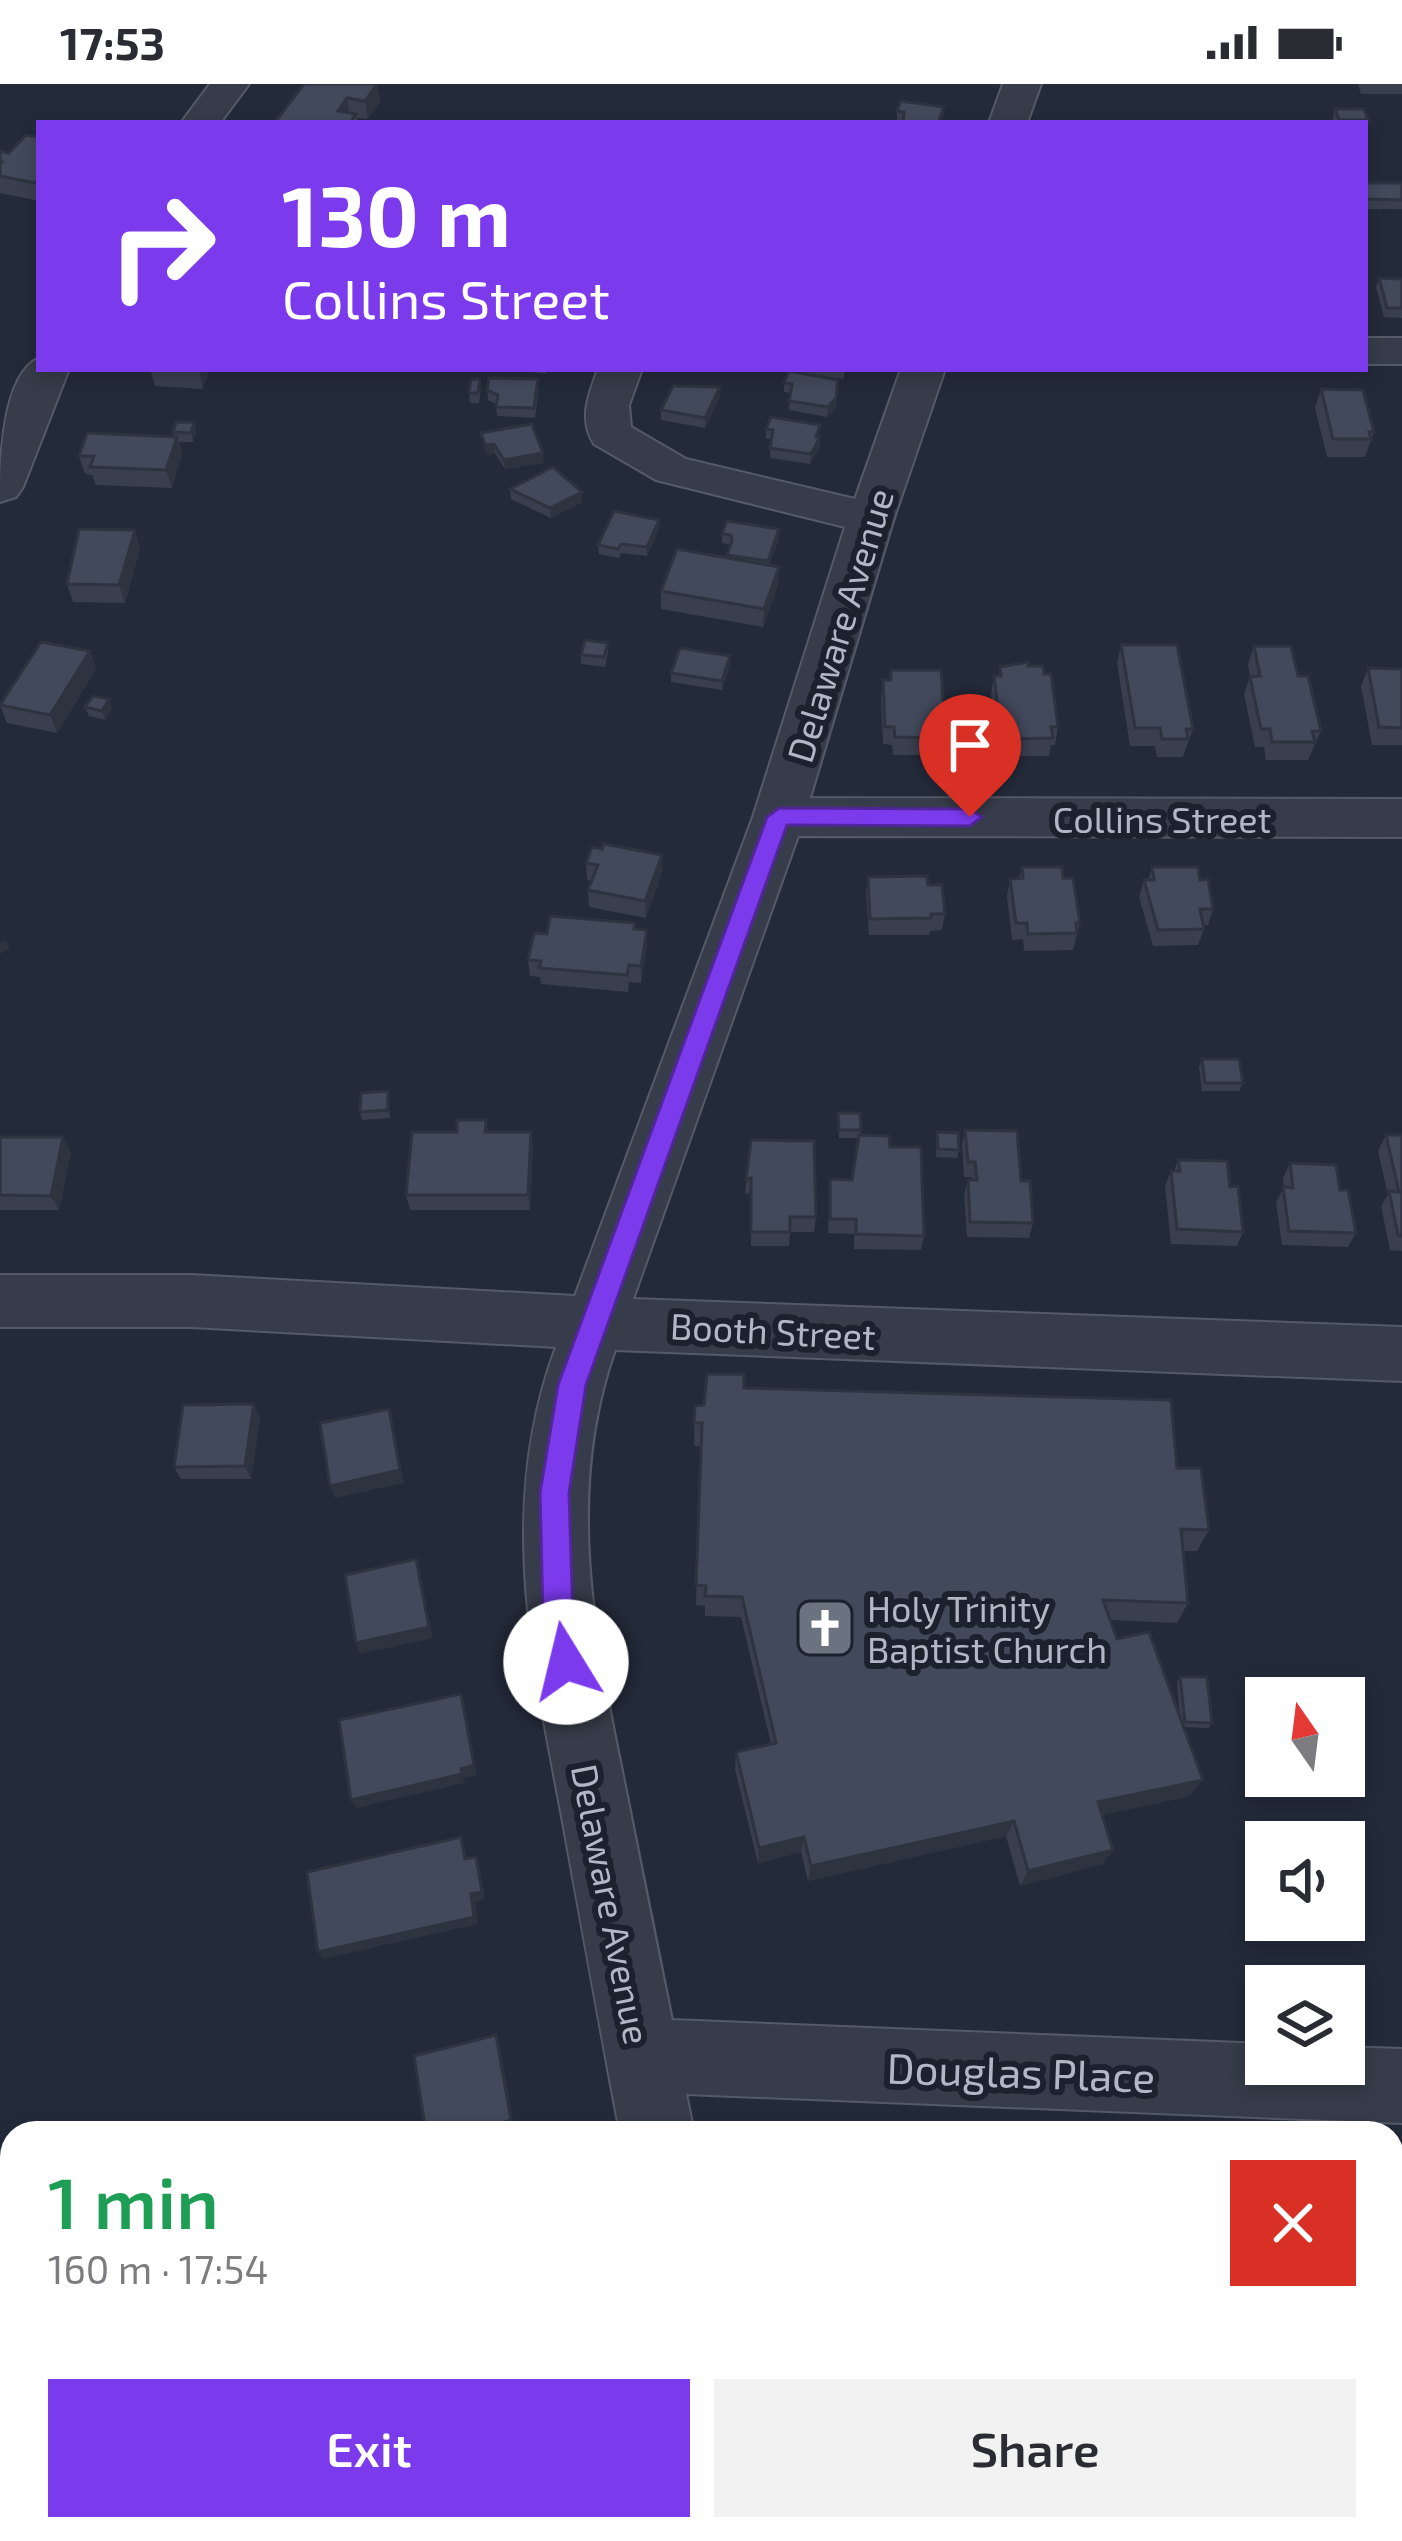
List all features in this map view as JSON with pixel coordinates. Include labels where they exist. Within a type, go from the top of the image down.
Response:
[{"type":"street","points":[[202,120],[230,84]]},
{"type":"street","points":[[1008,120],[1022,84]]},
{"type":"street","points":[[1368,351],[1402,351]]},
{"type":"street","points":[[0,487],[46,372]]},
{"type":"street","points":[[619,372],[607,405],[610,434],[641,455],[672,470],[871,518]]},
{"type":"street","name":"Delaware Avenue","points":[[654,2121],[558,1618],[554,1493],[572,1385],[779,817],[871,518],[922,372]]},
{"type":"street","name":"Collins Street","points":[[779,817],[1402,818]]},
{"type":"street","name":"Booth Street","points":[[0,1301],[191,1301],[596,1319],[729,1330],[1402,1354]]},
{"type":"street","name":"Douglas Place","points":[[640,2055],[1402,2086]]},
{"type":"building","points":[[304,84],[377,84],[365,101],[347,98],[338,111],[356,114],[352,120],[277,120]]},
{"type":"building","points":[[901,101],[944,107],[939,120],[903,120],[904,112],[897,111]]},
{"type":"building","points":[[1335,109],[1364,109],[1368,120],[1339,120]]},
{"type":"building","points":[[26,135],[36,137],[35,183],[0,176],[0,151],[9,153]]},
{"type":"building","points":[[1368,183],[1402,183],[1402,200],[1368,199]]},
{"type":"building","points":[[1379,278],[1402,279],[1402,308],[1387,308]]},
{"type":"building","points":[[789,372],[838,380],[836,398],[828,407],[789,401],[792,384],[784,383]]},
{"type":"building","points":[[489,378],[538,379],[534,408],[496,407],[498,395],[487,390]]},
{"type":"building","points":[[471,379],[480,379],[478,393],[469,393]]},
{"type":"building","points":[[673,386],[720,387],[705,418],[661,410]]},
{"type":"building","points":[[1321,389],[1363,390],[1374,432],[1369,432],[1371,439],[1333,439]]},
{"type":"building","points":[[771,417],[820,425],[811,454],[770,448],[773,430],[766,429]]},
{"type":"building","points":[[176,422],[194,422],[191,433],[173,432]]},
{"type":"building","points":[[532,424],[543,453],[504,460],[494,444],[485,445],[481,433]]},
{"type":"building","points":[[87,433],[177,437],[166,470],[90,467],[94,456],[79,456]]},
{"type":"building","points":[[553,467],[582,492],[550,508],[510,489]]},
{"type":"building","points":[[614,511],[659,520],[647,547],[598,545]]},
{"type":"building","points":[[727,521],[779,529],[768,561],[727,555],[731,535],[722,534]]},
{"type":"building","points":[[79,529],[135,530],[119,585],[67,584]]},
{"type":"building","points":[[677,549],[779,567],[764,609],[661,591]]},
{"type":"building","points":[[585,640],[608,643],[604,657],[581,655]]},
{"type":"building","points":[[41,642],[90,651],[50,715],[0,705]]},
{"type":"building","points":[[1121,645],[1177,645],[1193,729],[1186,729],[1188,739],[1162,739],[1160,728],[1135,728]]},
{"type":"building","points":[[1254,646],[1291,646],[1298,676],[1308,676],[1321,731],[1312,731],[1315,742],[1272,742],[1270,729],[1261,729],[1250,677],[1260,676]]},
{"type":"building","points":[[680,648],[730,656],[722,681],[671,673]]},
{"type":"building","points":[[1028,662],[1051,674],[1058,727],[1051,727],[1053,738],[1009,739],[1008,728],[1000,727],[994,676],[1001,676],[1000,667]]},
{"type":"building","points":[[1368,668],[1402,669],[1402,728],[1379,727]]},
{"type":"building","points":[[891,670],[941,670],[945,728],[937,728],[938,738],[895,737],[894,727],[885,727],[883,680],[891,680]]},
{"type":"building","points":[[93,696],[109,699],[102,711],[85,707]]},
{"type":"building","points":[[604,844],[662,855],[645,901],[588,890],[598,865],[586,863],[592,847],[602,849]]},
{"type":"building","points":[[1022,867],[1062,867],[1063,878],[1073,878],[1080,923],[1076,923],[1077,933],[1028,934],[1027,923],[1016,923],[1010,879],[1023,878]]},
{"type":"building","points":[[1152,867],[1198,867],[1200,880],[1208,879],[1213,909],[1200,909],[1204,929],[1158,930],[1144,880],[1154,880]]},
{"type":"building","points":[[927,876],[928,885],[942,885],[945,914],[870,919],[868,877]]},
{"type":"building","points":[[550,916],[635,923],[634,929],[647,930],[641,966],[629,965],[627,975],[539,968],[541,961],[528,960],[534,933],[547,934]]},
{"type":"building","points":[[1202,1059],[1239,1059],[1243,1083],[1205,1083]]},
{"type":"building","points":[[388,1091],[388,1110],[360,1112],[361,1093]]},
{"type":"building","points":[[838,1113],[860,1113],[861,1130],[839,1130]]},
{"type":"building","points":[[457,1120],[486,1120],[485,1132],[531,1132],[528,1195],[406,1195],[412,1132],[457,1132]]},
{"type":"building","points":[[965,1130],[1017,1131],[1021,1181],[1030,1181],[1033,1223],[970,1222],[968,1180],[977,1180],[975,1162],[968,1162]]},
{"type":"building","points":[[937,1132],[958,1133],[959,1150],[938,1149]]},
{"type":"building","points":[[859,1135],[889,1136],[890,1147],[921,1147],[924,1236],[856,1234],[856,1219],[830,1219],[830,1179],[852,1180]]},
{"type":"building","points":[[1386,1135],[1402,1135],[1402,1236],[1389,1191],[1399,1192]]},
{"type":"building","points":[[0,1137],[63,1137],[51,1196],[0,1195]]},
{"type":"building","points":[[751,1140],[814,1141],[816,1217],[790,1217],[790,1232],[751,1232],[751,1178],[746,1179]]},
{"type":"building","points":[[1178,1160],[1227,1161],[1230,1187],[1238,1186],[1243,1232],[1177,1229],[1171,1171],[1180,1171]]},
{"type":"building","points":[[1290,1163],[1336,1165],[1340,1190],[1348,1190],[1356,1233],[1289,1231],[1283,1187],[1293,1188]]},
{"type":"building","points":[[707,1374],[744,1374],[744,1388],[1171,1400],[1177,1468],[1201,1468],[1209,1530],[1181,1529],[1188,1603],[1103,1600],[1117,1639],[1149,1632],[1203,1780],[1098,1802],[1113,1850],[1028,1871],[1014,1821],[811,1866],[804,1837],[759,1848],[736,1752],[776,1743],[742,1597],[705,1596],[706,1586],[696,1585],[702,1423],[694,1423],[695,1406],[704,1405]]},
{"type":"building","points":[[254,1404],[245,1466],[174,1467],[183,1405]]},
{"type":"building","points":[[389,1409],[400,1470],[330,1486],[320,1423]]},
{"type":"building","points":[[416,1559],[429,1627],[356,1643],[345,1575]]},
{"type":"building","points":[[1180,1677],[1207,1677],[1212,1723],[1185,1722]]},
{"type":"building","points":[[461,1694],[474,1765],[461,1769],[462,1774],[351,1800],[339,1720]]},
{"type":"building","points":[[461,1837],[465,1859],[476,1857],[482,1892],[471,1894],[474,1917],[318,1952],[307,1872]]},
{"type":"building","points":[[496,2035],[511,2120],[424,2121],[414,2056]]},
{"type":"place","name":"Holy Trinity Baptist Church","points":[[825,1628]]},
{"type":"route","points":[[566,1662],[558,1618],[554,1493],[572,1385],[779,817],[970,817]]}]
